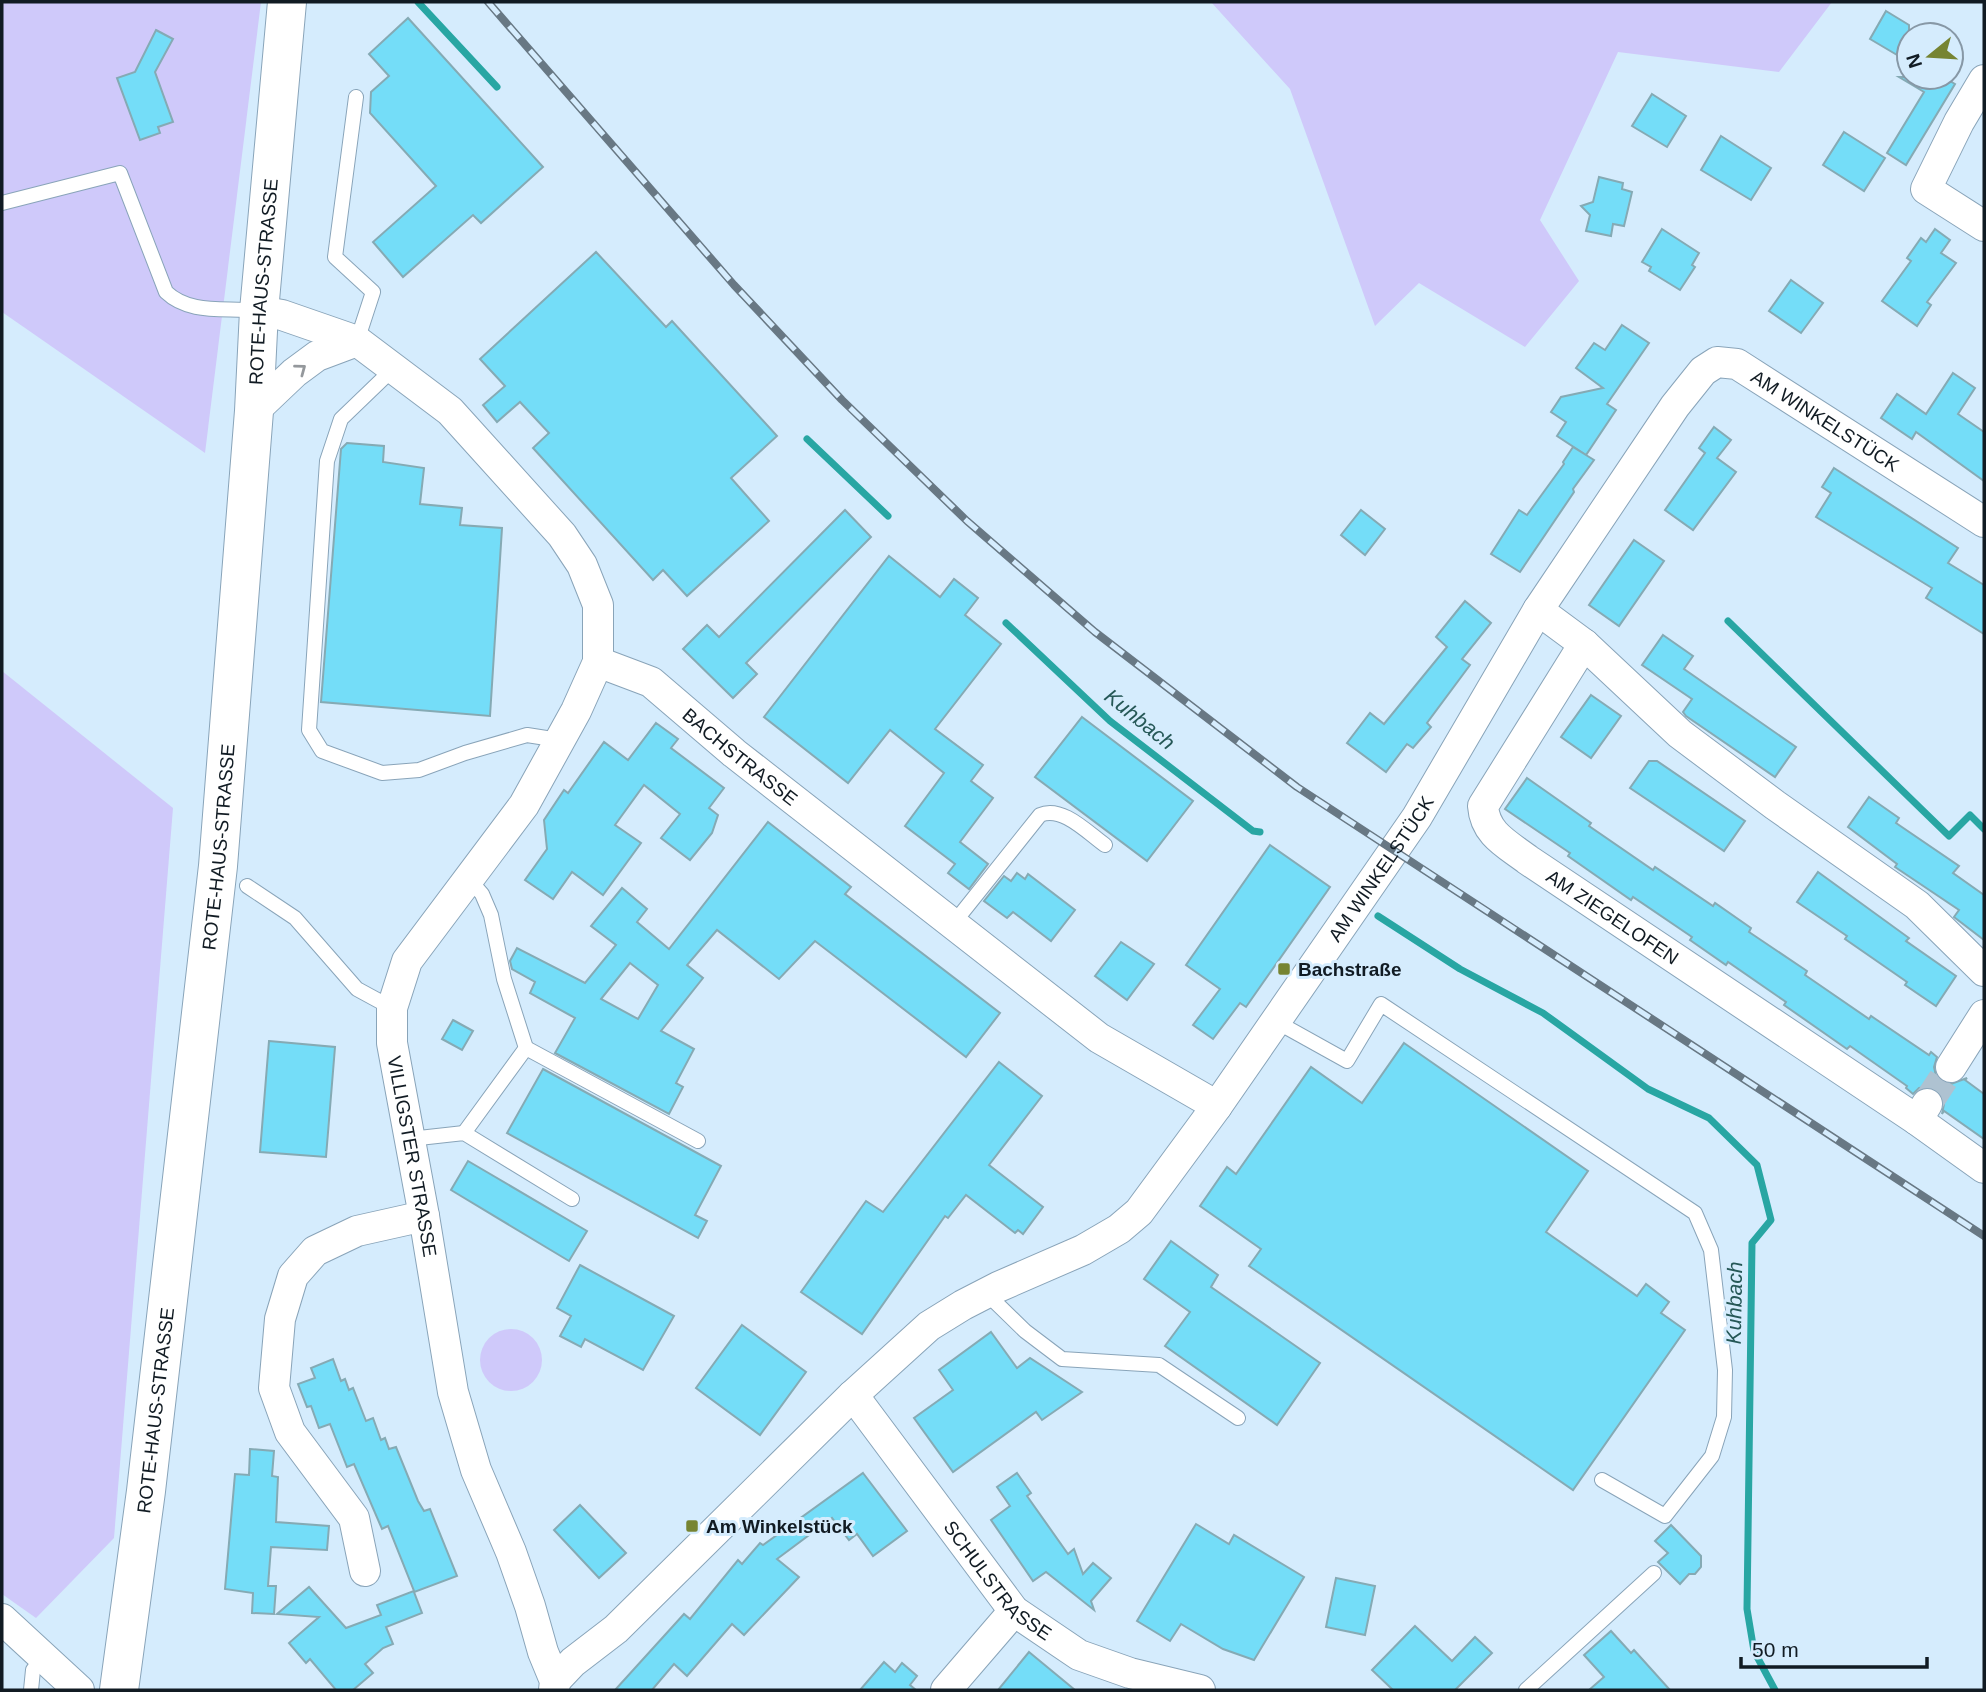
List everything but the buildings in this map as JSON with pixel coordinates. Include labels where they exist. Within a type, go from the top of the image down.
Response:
[{"type":"main road","name":"ROTE-HAUS-STRASSE","points":[[119,1690],[146,1491],[218,866],[254,411],[259,311],[287,2]]},
{"type":"street","points":[[1984,80],[1959,122],[1926,189],[1984,226]]},
{"type":"street","points":[[259,311],[282,315],[357,341],[450,411],[562,535],[582,565],[598,605],[598,662]]},
{"type":"street","points":[[254,411],[294,373],[317,356],[357,341]]},
{"type":"street","name":"AM WINKELSTÜCK","points":[[554,1686],[573,1662],[616,1629],[853,1395],[929,1326],[986,1293],[1083,1250],[1119,1229],[1152,1197],[1417,817],[1538,610],[1675,407],[1703,372],[1717,362],[1737,364],[1984,522]]},
{"type":"street","points":[[1538,610],[1584,644],[1680,734],[1775,806],[1917,905],[1984,971]]},
{"type":"street","name":"AM ZIEGELOFEN","points":[[1584,644],[1483,806],[1484,818],[1490,830],[1528,860],[1922,1112],[1984,1168]]},
{"type":"street","name":"VILLIGSTER STRASSE","points":[[554,1686],[511,1552],[476,1471],[453,1392],[392,1043],[392,1009],[407,961],[524,805],[576,711],[598,662]]},
{"type":"street","name":"BACHSTRASSE","points":[[598,662],[651,682],[734,753],[1099,1038],[1216,1106]]},
{"type":"street","points":[[1951,1067],[1984,1015]]},
{"type":"street","points":[[365,1571],[354,1518],[290,1432],[274,1388],[280,1319],[293,1276],[315,1251],[357,1231],[424,1216]]},
{"type":"street","name":"SCHULSTRASSE","points":[[853,1395],[1014,1611],[1079,1655],[1130,1673],[1200,1690]]},
{"type":"street","points":[[946,1690],[1014,1611]]},
{"type":"street","points":[[2,1619],[61,1674]]},
{"type":"lane","points":[[356,97],[335,257],[373,292],[357,341]]},
{"type":"lane","points":[[2,203],[120,173],[166,292],[176,302],[192,307],[259,311]]},
{"type":"lane","points":[[394,368],[341,419],[327,461],[309,730],[322,751],[382,774],[419,770],[527,735],[559,740]]},
{"type":"lane","points":[[953,924],[1040,815],[1047,812],[1064,816],[1105,845]]},
{"type":"lane","points":[[467,882],[482,894],[492,915],[504,979],[526,1048],[698,1141]]},
{"type":"lane","points":[[247,886],[295,918],[357,989],[392,1009]]},
{"type":"lane","points":[[1275,1021],[1347,1061],[1381,1004],[1695,1213],[1710,1250],[1725,1370],[1724,1417],[1712,1456],[1665,1516],[1602,1480]]},
{"type":"lane","points":[[464,1133],[526,1048]]},
{"type":"lane","points":[[410,1139],[464,1133],[572,1199]]},
{"type":"lane","points":[[986,1293],[1025,1331],[1062,1359],[1158,1365],[1238,1418]]},
{"type":"lane","points":[[1526,1690],[1654,1573]]},
{"type":"lane","points":[[31,1690],[33,1670],[61,1674]]},
{"type":"shaded area","points":[[2,2],[261,2],[205,453],[2,312]]},
{"type":"shaded area","points":[[1211,2],[1832,2],[1779,72],[1618,52],[1540,220],[1579,281],[1525,347],[1419,283],[1375,326],[1290,89]]},
{"type":"shaded area","points":[[2,671],[173,808],[114,1538],[36,1618],[2,1594]]},
{"type":"shaded area","points":[[511,1329],[533,1338],[542,1360],[533,1382],[511,1391],[489,1382],[480,1360],[489,1338]]},
{"type":"waterway","name":"Kuhbach","points":[[418,2],[497,87]]},
{"type":"waterway","name":"Kuhbach","points":[[807,439],[888,516]]},
{"type":"waterway","points":[[1728,621],[1949,836],[1970,815],[1984,829]]},
{"type":"waterway","name":"Kuhbach","points":[[1006,623],[1110,721],[1253,831],[1260,832]]},
{"type":"waterway","name":"Kuhbach","points":[[1378,916],[1460,969],[1543,1013],[1648,1089],[1709,1118],[1757,1165],[1771,1220],[1752,1243],[1747,1609],[1754,1651],[1775,1690]]},
{"type":"tunnel","points":[[1927,1104],[1951,1067]]},
{"type":"railway","points":[[488,2],[734,285],[842,400],[967,521],[1095,632],[1297,787],[1984,1236]]},
{"type":"place","name":"Bachstraße","points":[[1284,969]]},
{"type":"place","name":"Am Winkelstück","points":[[692,1526]]}]
